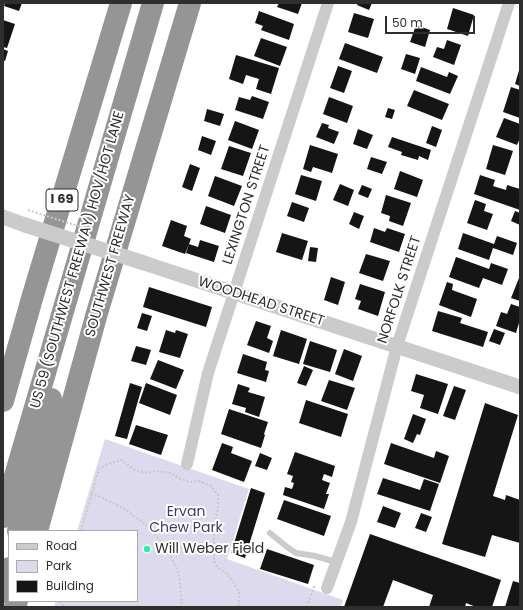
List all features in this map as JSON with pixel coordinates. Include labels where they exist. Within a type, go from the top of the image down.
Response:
[{"type":"highway","name":"I 69","points":[[3,401],[33,295],[121,3]]},
{"type":"highway","name":"US 59 (SOUTHWEST FREEWAY) HOV/HOT LANE","points":[[3,516],[153,3]]},
{"type":"highway","name":"SOUTHWEST FREEWAY","points":[[36,530],[97,312],[190,3]]},
{"type":"highway","points":[[3,480],[53,321],[107,162]]},
{"type":"highway","points":[[18,530],[43,433],[107,162]]},
{"type":"highway","points":[[3,592],[8,572]]},
{"type":"street","name":"LEXINGTON STREET","points":[[187,464],[208,373],[328,3]]},
{"type":"street","name":"NORFOLK STREET","points":[[327,588],[351,522],[397,346],[509,3]]},
{"type":"street","name":"WOODHEAD STREET","points":[[3,217],[520,387]]},
{"type":"lane","points":[[270,533],[296,553],[315,556],[336,562]]},
{"type":"path","points":[[81,530],[98,469],[108,464],[121,460],[140,472],[146,473],[156,471],[171,473],[189,482],[199,481],[212,486],[218,495],[218,508],[214,524],[214,560],[217,567],[226,573],[239,592],[238,607]]},
{"type":"path","points":[[91,493],[126,510],[145,524],[159,539],[171,557],[179,574],[182,607]]},
{"type":"path","points":[[307,607],[314,587],[327,588]]},
{"type":"green space","name":"Ervan Chew Park","points":[[105,439],[249,489],[227,559],[343,600],[341,607],[54,607],[56,602],[138,602],[138,530],[77,530]]},
{"type":"building","points":[[5,3],[22,3],[19,11],[4,6]]},
{"type":"building","points":[[279,3],[302,3],[298,14],[277,7]]},
{"type":"building","points":[[358,3],[372,3],[369,10],[357,5]]},
{"type":"building","points":[[453,8],[474,15],[468,36],[447,29]]},
{"type":"building","points":[[259,11],[294,24],[289,40],[261,30],[263,26],[255,23]]},
{"type":"building","points":[[354,13],[374,19],[368,38],[348,32]]},
{"type":"building","points":[[3,20],[15,24],[7,48],[3,47]]},
{"type":"building","points":[[416,25],[430,30],[425,47],[410,42]]},
{"type":"building","points":[[261,38],[287,47],[280,66],[254,56]]},
{"type":"building","points":[[447,40],[461,45],[454,65],[433,57],[437,47],[444,49]]},
{"type":"building","points":[[345,43],[383,57],[377,73],[339,59]]},
{"type":"building","points":[[3,49],[8,51],[5,61],[3,60]]},
{"type":"building","points":[[406,54],[420,58],[415,74],[401,69]]},
{"type":"building","points":[[236,55],[279,68],[271,94],[256,89],[259,79],[246,75],[243,84],[229,79]]},
{"type":"building","points":[[338,66],[352,71],[344,93],[330,88]]},
{"type":"building","points":[[421,67],[447,77],[449,72],[458,76],[450,94],[416,81]]},
{"type":"building","points":[[520,67],[520,86],[515,84]]},
{"type":"building","points":[[511,87],[520,90],[520,118],[503,112]]},
{"type":"building","points":[[414,90],[449,104],[442,120],[407,106]]},
{"type":"building","points":[[252,96],[269,102],[263,119],[235,110],[239,97],[250,100]]},
{"type":"building","points":[[329,97],[353,106],[347,123],[323,114]]},
{"type":"building","points":[[388,108],[395,110],[392,119],[385,117]]},
{"type":"building","points":[[207,109],[224,114],[220,126],[204,121]]},
{"type":"building","points":[[504,118],[520,124],[520,138],[517,145],[496,137]]},
{"type":"building","points":[[235,121],[259,130],[252,149],[228,140]]},
{"type":"building","points":[[322,123],[329,125],[328,128],[339,132],[334,144],[316,137]]},
{"type":"building","points":[[432,126],[442,130],[436,147],[426,143]]},
{"type":"building","points":[[358,129],[373,135],[367,149],[353,144]]},
{"type":"building","points":[[202,136],[216,141],[211,155],[198,150]]},
{"type":"building","points":[[392,137],[431,150],[428,160],[419,156],[418,160],[401,155],[402,152],[388,147]]},
{"type":"building","points":[[310,145],[338,154],[332,173],[313,167],[311,172],[303,169]]},
{"type":"building","points":[[493,145],[513,151],[505,175],[486,169]]},
{"type":"building","points":[[229,146],[251,153],[243,176],[221,169]]},
{"type":"building","points":[[371,157],[387,162],[382,174],[367,169]]},
{"type":"building","points":[[190,164],[200,168],[192,191],[182,187]]},
{"type":"building","points":[[400,171],[423,180],[417,197],[394,189]]},
{"type":"building","points":[[301,175],[322,181],[316,201],[295,194]]},
{"type":"building","points":[[480,175],[495,180],[493,186],[506,190],[507,185],[520,189],[520,210],[474,194]]},
{"type":"building","points":[[215,176],[242,186],[234,206],[208,196]]},
{"type":"building","points":[[340,184],[354,190],[348,206],[333,200]]},
{"type":"building","points":[[362,185],[372,189],[368,198],[358,194]]},
{"type":"building","points":[[386,195],[411,203],[403,226],[389,221],[390,216],[381,213]]},
{"type":"building","points":[[475,200],[486,204],[484,211],[493,214],[487,230],[467,223]]},
{"type":"building","points":[[292,202],[309,208],[304,222],[287,216]]},
{"type":"building","points":[[206,206],[231,215],[225,233],[200,224]]},
{"type":"building","points":[[515,211],[520,213],[520,225],[511,221]]},
{"type":"building","points":[[354,212],[364,216],[359,229],[349,224]]},
{"type":"building","points":[[171,220],[187,226],[184,236],[191,239],[185,254],[162,246]]},
{"type":"building","points":[[374,228],[385,232],[387,228],[405,234],[399,252],[370,242]]},
{"type":"building","points":[[282,233],[308,241],[302,260],[276,252]]},
{"type":"building","points":[[463,233],[494,244],[497,236],[517,243],[513,255],[493,248],[489,260],[458,249]]},
{"type":"building","points":[[200,240],[219,246],[214,262],[186,253],[189,244],[198,247]]},
{"type":"building","points":[[310,247],[318,248],[316,262],[308,261]]},
{"type":"building","points":[[366,254],[390,261],[383,281],[359,273]]},
{"type":"building","points":[[456,257],[489,269],[491,263],[508,269],[502,285],[483,278],[479,288],[449,277]]},
{"type":"building","points":[[331,277],[345,282],[338,305],[324,300]]},
{"type":"building","points":[[520,278],[520,301],[511,298]]},
{"type":"building","points":[[447,282],[453,284],[452,290],[477,299],[471,317],[439,305]]},
{"type":"building","points":[[360,284],[385,292],[378,316],[358,309],[361,301],[355,299]]},
{"type":"building","points":[[149,287],[212,307],[206,327],[143,307]]},
{"type":"building","points":[[511,304],[520,307],[520,323],[516,333],[496,326],[501,312],[507,314]]},
{"type":"building","points":[[438,311],[462,318],[460,323],[488,332],[483,347],[432,331]]},
{"type":"building","points":[[142,313],[152,316],[147,331],[137,328]]},
{"type":"building","points":[[256,321],[271,326],[267,338],[273,341],[269,353],[247,345]]},
{"type":"building","points":[[494,329],[505,333],[500,345],[489,341]]},
{"type":"building","points":[[166,330],[175,333],[176,330],[188,334],[180,358],[159,352]]},
{"type":"building","points":[[281,330],[307,339],[299,364],[273,356]]},
{"type":"building","points":[[310,341],[337,350],[330,372],[303,364]]},
{"type":"building","points":[[136,346],[151,350],[146,365],[131,361]]},
{"type":"building","points":[[344,349],[362,356],[353,381],[335,374]]},
{"type":"building","points":[[243,354],[267,362],[265,370],[269,371],[266,382],[237,373]]},
{"type":"building","points":[[158,360],[184,370],[176,389],[150,379]]},
{"type":"building","points":[[304,366],[313,370],[306,386],[297,383]]},
{"type":"building","points":[[416,374],[448,384],[438,414],[420,408],[424,395],[411,391]]},
{"type":"building","points":[[329,380],[355,388],[347,410],[321,401]]},
{"type":"building","points":[[130,383],[142,387],[127,439],[115,436]]},
{"type":"building","points":[[146,383],[177,395],[170,415],[139,403]]},
{"type":"building","points":[[238,384],[250,388],[248,392],[265,397],[259,417],[245,412],[246,408],[232,404]]},
{"type":"building","points":[[454,386],[466,390],[455,420],[443,416]]},
{"type":"building","points":[[306,400],[348,414],[341,437],[299,423]]},
{"type":"building","points":[[485,403],[518,415],[493,496],[505,500],[506,495],[520,500],[520,543],[492,535],[485,557],[442,544]]},
{"type":"building","points":[[229,409],[268,422],[261,448],[221,434]]},
{"type":"building","points":[[413,414],[426,419],[420,435],[417,434],[413,443],[404,439]]},
{"type":"building","points":[[136,425],[168,435],[161,455],[129,444]]},
{"type":"building","points":[[222,443],[233,447],[231,453],[252,461],[244,482],[212,470]]},
{"type":"building","points":[[391,443],[434,458],[436,451],[449,456],[440,483],[384,464]]},
{"type":"building","points":[[295,452],[335,466],[332,477],[324,474],[322,480],[330,483],[326,494],[329,494],[324,509],[283,495],[285,487],[292,489],[294,483],[291,482],[293,476],[287,474]]},
{"type":"building","points":[[260,453],[272,458],[267,470],[255,466]]},
{"type":"building","points":[[383,478],[420,490],[424,479],[439,484],[430,511],[377,494]]},
{"type":"building","points":[[251,488],[265,493],[245,558],[231,553]]},
{"type":"building","points":[[284,500],[331,516],[324,536],[277,519]]},
{"type":"building","points":[[383,506],[401,513],[395,528],[377,522]]},
{"type":"building","points":[[421,513],[432,517],[426,532],[415,528]]},
{"type":"building","points":[[370,534],[501,580],[492,607],[476,607],[466,603],[465,607],[429,607],[433,595],[393,580],[383,607],[344,607]]},
{"type":"building","points":[[267,549],[314,565],[308,584],[260,569]]},
{"type":"building","points":[[513,581],[520,583],[520,607],[505,607]]},
{"type":"place","name":"Will Weber Field","points":[[147,549]]}]
